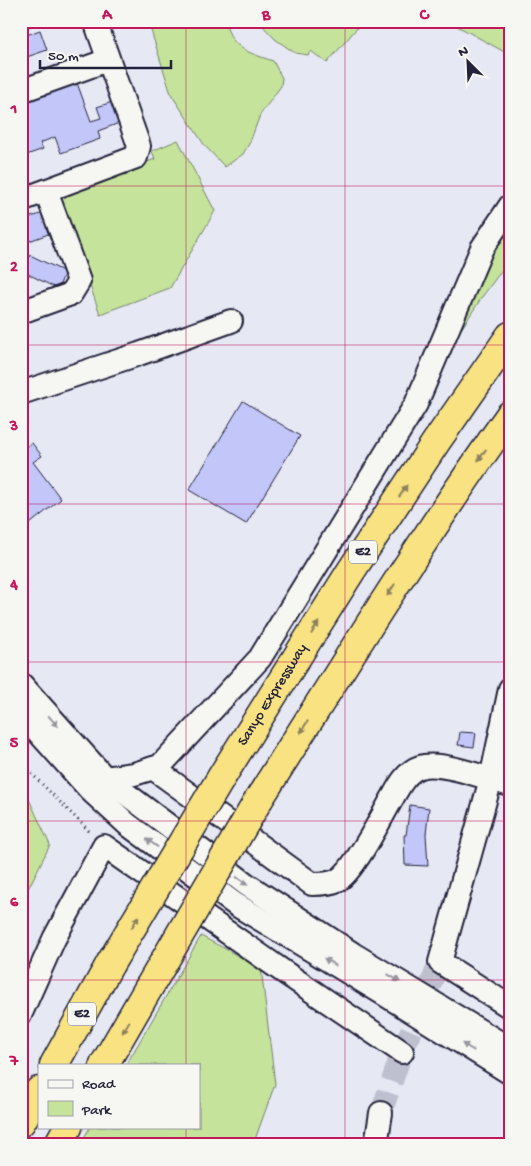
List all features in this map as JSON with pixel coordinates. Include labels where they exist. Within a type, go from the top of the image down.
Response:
[{"type":"highway","name":"Sanyo Expressway","points":[[55,1064],[110,964],[224,773],[351,571],[436,442],[510,336]]},
{"type":"highway","points":[[105,1064],[259,799],[391,590],[471,470],[510,416]]},
{"type":"highway","points":[[21,1122],[38,1093]]},
{"type":"highway","points":[[58,1145],[67,1128]]},
{"type":"street","points":[[21,200],[136,157],[139,146],[95,21]]},
{"type":"street","points":[[21,91],[108,60]]},
{"type":"street","points":[[21,312],[72,294],[79,281],[46,191]]},
{"type":"street","points":[[105,778],[134,774],[160,766],[260,658],[416,404],[482,248],[510,206]]},
{"type":"street","points":[[21,393],[140,354],[231,321]]},
{"type":"street","points":[[21,684],[105,778],[246,884],[353,954],[510,1049]]},
{"type":"street","points":[[510,689],[500,782],[440,962],[510,1008]]},
{"type":"street","points":[[21,713],[91,792],[134,830],[235,904],[510,1073]]},
{"type":"street","points":[[153,768],[312,884],[338,880],[348,872],[408,774],[420,767],[432,765],[454,768],[500,782]]},
{"type":"street","points":[[21,1013],[54,939],[104,846],[402,1052]]},
{"type":"street","points":[[376,1145],[381,1112]]},
{"type":"path","points":[[21,763],[104,846]]},
{"type":"green space","points":[[148,21],[225,21],[230,36],[241,48],[273,61],[282,78],[281,86],[260,115],[250,142],[243,154],[225,167],[205,146],[171,94]]},
{"type":"green space","points":[[249,21],[363,21],[327,63],[311,51],[308,55],[295,53],[275,39],[261,24],[251,25]]},
{"type":"green space","points":[[448,21],[510,21],[510,55]]},
{"type":"green space","points":[[178,140],[215,211],[170,288],[100,314],[61,204],[61,194],[155,159],[152,151]]},
{"type":"green space","points":[[510,215],[510,259],[482,297],[425,385]]},
{"type":"green space","points":[[21,790],[28,797],[50,845],[21,903]]},
{"type":"green space","points":[[201,936],[261,968],[275,1084],[253,1145],[80,1145],[89,1128],[200,1128],[200,1064],[127,1064]]},
{"type":"building","points":[[21,21],[39,21],[40,23],[21,29]]},
{"type":"building","points":[[40,30],[47,50],[21,59],[21,37]]},
{"type":"building","points":[[77,83],[91,121],[101,118],[97,107],[115,101],[122,122],[98,131],[100,139],[61,153],[55,137],[40,143],[43,149],[24,156],[21,150],[21,100],[38,94],[40,97]]},
{"type":"building","points":[[44,213],[51,233],[21,244],[21,220]]},
{"type":"building","points":[[30,255],[65,272],[58,289],[22,271]]},
{"type":"building","points":[[243,401],[300,436],[246,524],[189,490]]},
{"type":"building","points":[[32,443],[42,456],[33,462],[61,499],[21,531],[21,450]]},
{"type":"building","points":[[460,732],[476,733],[474,747],[458,745]]},
{"type":"building","points":[[410,805],[429,808],[426,834],[428,866],[405,865],[404,835],[406,835]]},
{"type":"tunnel","points":[[381,1113],[402,1052],[440,962]]}]
